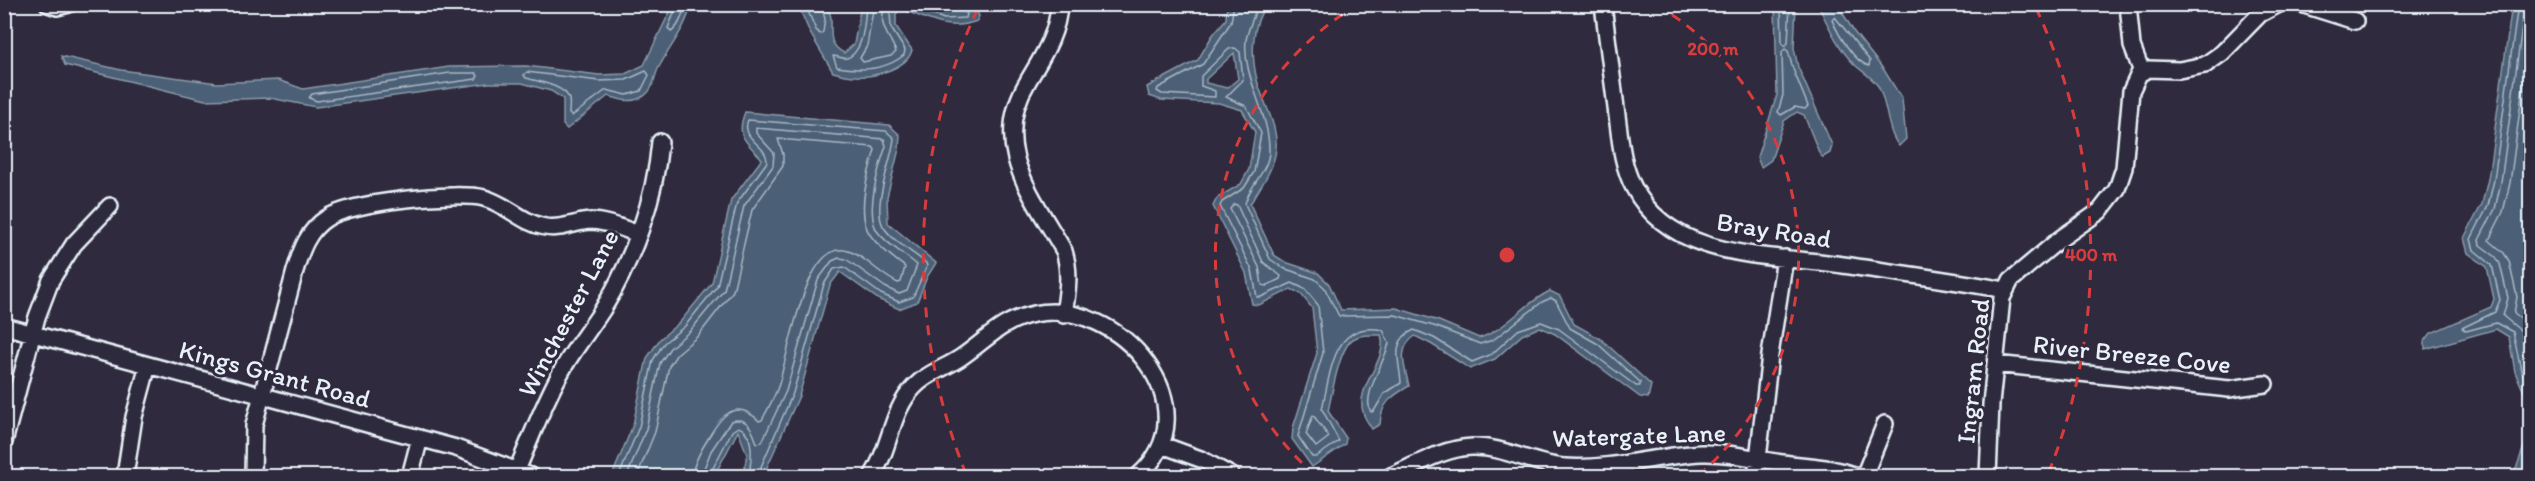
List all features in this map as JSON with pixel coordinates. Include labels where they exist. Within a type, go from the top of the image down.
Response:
[{"type":"street","points":[[48,4],[57,7],[69,4]]},
{"type":"street","points":[[1059,4],[1052,37],[1017,101],[1011,136],[1012,150],[1021,176],[1064,251],[1067,261],[1068,283],[1064,315]]},
{"type":"street","name":"Bray Road","points":[[1603,4],[1623,153],[1629,177],[1641,199],[1659,220],[1691,238],[1734,252],[2005,290]]},
{"type":"street","points":[[2128,4],[2132,46],[2142,72],[2148,69],[2179,70],[2205,65],[2222,53],[2260,14],[2279,4]]},
{"type":"street","points":[[2301,4],[2355,21]]},
{"type":"street","name":"Ingram Road","points":[[1988,477],[1995,364],[2002,298],[2005,290],[2018,272],[2100,211],[2117,189],[2124,168],[2132,91],[2135,80],[2142,72]]},
{"type":"street","name":"Winchester Lane","points":[[524,473],[559,375],[602,310],[639,234],[657,170],[660,142]]},
{"type":"street","points":[[253,477],[254,425],[302,248],[317,225],[338,212],[352,207],[470,196],[491,200],[532,224],[564,227],[590,221],[606,223],[639,234]]},
{"type":"street","points":[[4,442],[44,297],[62,261],[86,230],[110,206]]},
{"type":"street","points":[[1756,477],[1785,258]]},
{"type":"street","points":[[872,477],[882,458],[898,409],[905,397],[922,379],[963,356],[987,335],[1009,322],[1036,314],[1064,315],[1110,329],[1128,341],[1144,359],[1154,375],[1166,409],[1166,433],[1162,446],[1152,463],[1138,477]]},
{"type":"street","name":"Kings Grant Road","points":[[4,326],[420,438],[478,455],[524,473]]},
{"type":"street","name":"River Breeze Cove","points":[[1995,364],[2229,389],[2265,384]]},
{"type":"street","points":[[125,477],[134,417],[148,365]]},
{"type":"street","points":[[1864,477],[1885,424]]},
{"type":"street","points":[[410,477],[420,438]]},
{"type":"street","points":[[1162,446],[1203,460],[1232,477]]},
{"type":"street","name":"Watergate Lane","points":[[1391,477],[1435,457],[1472,447],[1485,448],[1537,463],[1565,467],[1618,464],[1701,453],[1727,454],[1785,464],[1820,466],[1857,477]]},
{"type":"water","points":[[952,4],[976,9],[979,16],[977,21],[947,25],[901,9],[896,14],[896,26],[912,50],[909,56],[889,71],[853,76],[833,72],[810,33],[798,5],[826,5],[831,17],[833,42],[844,53],[854,44],[861,5]]},
{"type":"water","points":[[673,5],[691,5],[647,93],[630,101],[608,96],[567,129],[563,125],[563,99],[551,91],[522,83],[488,83],[316,107],[270,98],[205,100],[65,65],[61,56],[121,70],[217,83],[278,80],[303,89],[449,67],[526,66],[599,75],[625,74],[644,65]]},
{"type":"water","points":[[1227,5],[1266,5],[1255,31],[1254,61],[1257,80],[1274,126],[1276,145],[1271,168],[1250,204],[1274,255],[1285,262],[1318,273],[1329,284],[1341,310],[1396,308],[1439,321],[1479,338],[1498,329],[1550,291],[1560,296],[1574,324],[1601,339],[1651,385],[1648,398],[1640,397],[1555,334],[1540,327],[1522,335],[1495,359],[1470,369],[1415,336],[1405,347],[1403,359],[1409,386],[1388,401],[1380,424],[1372,429],[1365,419],[1362,402],[1367,383],[1380,354],[1381,335],[1356,337],[1348,344],[1344,352],[1328,411],[1346,438],[1345,444],[1312,467],[1292,439],[1293,428],[1317,353],[1312,308],[1301,294],[1291,289],[1259,305],[1252,304],[1246,273],[1213,206],[1217,198],[1241,184],[1249,169],[1255,132],[1242,110],[1219,103],[1161,100],[1149,96],[1147,87],[1198,60],[1212,36],[1226,19]],"holes":[[[1234,53],[1238,79],[1227,88],[1206,83],[1206,79]]]},
{"type":"water","points":[[1775,5],[1796,5],[1794,48],[1798,67],[1832,145],[1830,153],[1823,157],[1820,155],[1804,115],[1797,112],[1784,121],[1771,160],[1761,167],[1757,157],[1777,95]]},
{"type":"water","points":[[1818,5],[1838,5],[1854,32],[1884,70],[1902,99],[1906,139],[1899,146],[1892,132],[1878,86],[1843,51]]},
{"type":"water","points":[[2512,5],[2530,5],[2530,430],[2528,401],[2515,372],[2509,337],[2496,329],[2425,349],[2425,341],[2431,333],[2491,307],[2494,299],[2487,267],[2468,253],[2464,238],[2482,204],[2488,179]]},
{"type":"water","points":[[745,112],[889,125],[900,135],[899,149],[887,197],[888,223],[936,263],[927,277],[917,302],[899,309],[878,299],[840,272],[830,285],[799,396],[763,476],[743,476],[747,454],[738,431],[714,476],[612,476],[633,425],[647,358],[660,339],[680,322],[712,283],[731,200],[762,159],[747,143],[742,133],[742,120]]},
{"type":"water","points":[[2530,430],[2530,476],[2510,476],[2517,466]]}]
